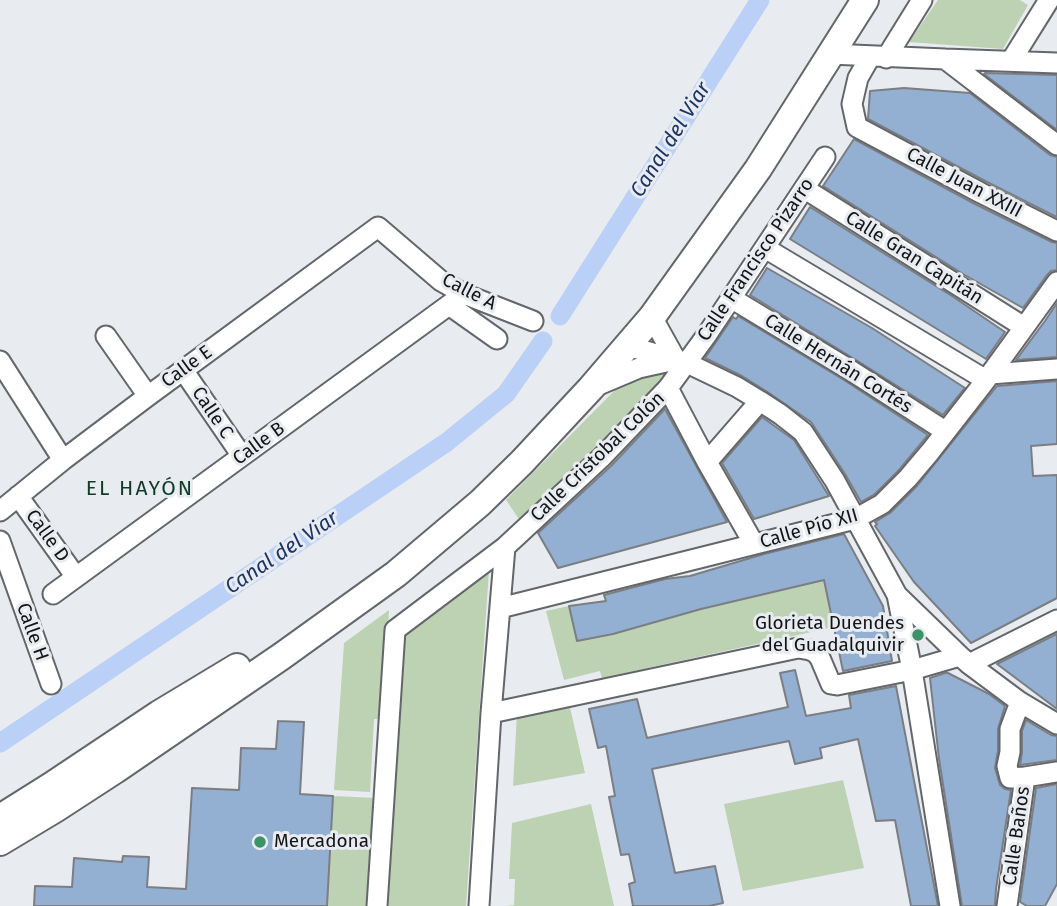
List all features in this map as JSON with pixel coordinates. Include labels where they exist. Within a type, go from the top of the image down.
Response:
[{"type":"main road","points":[[0,859],[8,826],[135,757],[282,656],[396,574],[471,511],[522,461],[591,388],[652,317],[758,169],[865,0]]},
{"type":"main road","points":[[0,842],[8,826],[23,817],[51,786],[159,714],[318,615],[390,564],[522,461]]},
{"type":"street","points":[[878,57],[922,0]]},
{"type":"street","points":[[1011,61],[1049,0]]},
{"type":"street","points":[[830,54],[1057,63]]},
{"type":"street","name":"Calle Juan XXIII","points":[[878,57],[858,78],[852,104],[857,127],[1057,231]]},
{"type":"street","points":[[945,59],[1057,145]]},
{"type":"street","name":"Calle Francisco Pizarro","points":[[682,361],[731,298],[825,157]]},
{"type":"street","name":"Calle Gran Capitán","points":[[805,189],[1024,327]]},
{"type":"street","name":"Calle A","points":[[378,227],[441,281],[497,339]]},
{"type":"street","name":"Calle E","points":[[0,511],[148,396],[378,227]]},
{"type":"street","points":[[765,248],[988,377],[1057,369]]},
{"type":"street","name":"Calle Pío XII","points":[[500,608],[855,519],[882,504],[930,452],[1057,282]]},
{"type":"street","name":"Calle Hernán Cortés","points":[[731,298],[945,431]]},
{"type":"street","name":"Calle A","points":[[457,300],[534,321]]},
{"type":"street","name":"Calle B","points":[[53,594],[457,300]]},
{"type":"street","points":[[652,317],[682,361]]},
{"type":"street","points":[[106,336],[148,396]]},
{"type":"street","points":[[628,346],[682,361],[737,387],[803,432],[835,481],[897,595],[964,660],[1020,702],[1057,724]]},
{"type":"street","points":[[0,361],[63,460]]},
{"type":"street","points":[[591,388],[639,368],[682,361]]},
{"type":"street","name":"Calle Cristobal Colón","points":[[377,906],[395,630],[505,547],[602,457],[668,388],[682,361]]},
{"type":"street","name":"Calle C","points":[[183,370],[242,456]]},
{"type":"street","points":[[668,388],[754,544]]},
{"type":"street","points":[[707,462],[760,401]]},
{"type":"street","name":"Calle D","points":[[18,496],[76,577]]},
{"type":"street","name":"Calle H","points":[[0,541],[51,684]]},
{"type":"street","points":[[479,906],[505,547]]},
{"type":"street","points":[[897,595],[912,670],[950,906]]},
{"type":"street","points":[[491,713],[798,648],[816,653],[831,684],[837,685],[964,660],[1057,620]]},
{"type":"street","name":"Calle Baños","points":[[1007,906],[1025,777],[1010,778],[1007,766],[1010,729],[1020,702]]},
{"type":"street","points":[[1025,777],[1057,772]]},
{"type":"green space","points":[[938,0],[1020,0],[1028,5],[1003,49],[909,42]]},
{"type":"green space","points":[[658,369],[672,375],[521,522],[506,500],[627,378]]},
{"type":"green space","points":[[489,570],[466,906],[386,906],[404,636]]},
{"type":"green space","points":[[824,580],[834,627],[602,678],[600,671],[564,680],[546,611],[569,606],[577,641]]},
{"type":"green space","points":[[389,610],[383,719],[374,719],[370,792],[334,790],[344,643]]},
{"type":"green space","points":[[569,703],[585,773],[513,786],[517,714]]},
{"type":"green space","points":[[843,780],[864,868],[743,891],[724,804]]},
{"type":"green space","points":[[333,796],[376,798],[368,906],[327,906]]},
{"type":"green space","points":[[591,804],[614,906],[506,906],[514,905],[515,879],[509,879],[512,823]]},
{"type":"building","points":[[984,74],[1057,75],[1057,130]]},
{"type":"building","points":[[904,88],[970,93],[1050,155],[1057,157],[1057,217],[868,119],[870,91]]},
{"type":"building","points":[[854,139],[975,204],[1057,243],[1057,270],[1047,275],[1023,308],[963,274],[823,186]]},
{"type":"building","points":[[810,207],[1005,332],[986,359],[790,239]]},
{"type":"building","points":[[767,268],[872,328],[965,388],[943,415],[750,295]]},
{"type":"building","points":[[1057,303],[1057,357],[1016,360],[1045,321]]},
{"type":"building","points":[[738,316],[928,435],[875,494],[861,502],[811,422],[742,376],[705,358],[733,317],[736,319]]},
{"type":"building","points":[[1057,381],[1057,444],[1031,446],[1033,476],[1057,475],[1057,598],[971,643],[914,582],[875,526],[875,522],[890,513],[917,486],[997,386]]},
{"type":"building","points":[[665,409],[727,522],[558,568],[538,533],[611,466]]},
{"type":"building","points":[[762,417],[794,440],[829,496],[754,519],[722,463]]},
{"type":"building","points":[[844,534],[883,606],[892,661],[843,671],[824,580],[577,641],[569,606],[606,601],[604,595],[665,579],[690,576]]},
{"type":"building","points":[[1057,634],[1057,709],[997,664]]},
{"type":"building","points":[[795,670],[806,716],[851,708],[849,695],[896,686],[938,906],[911,906],[895,820],[876,821],[858,739],[820,748],[822,758],[795,764],[789,741],[652,769],[675,873],[715,866],[723,903],[709,906],[633,906],[629,884],[635,882],[629,854],[621,855],[609,797],[615,796],[606,746],[598,748],[589,709],[637,699],[647,738],[788,707],[780,673]]},
{"type":"building","points":[[945,673],[989,694],[1005,706],[998,729],[995,768],[1000,785],[1011,790],[995,906],[962,906],[939,759],[930,678]]},
{"type":"building","points":[[1026,720],[1057,736],[1057,760],[1020,765],[1022,731]]},
{"type":"building","name":"Mercadona","points":[[278,721],[304,722],[300,794],[333,796],[327,906],[34,906],[35,886],[72,887],[74,858],[122,862],[123,856],[149,857],[147,887],[186,889],[192,788],[239,790],[241,748],[276,749]]},
{"type":"building","points":[[1057,784],[1057,884],[1045,906],[1027,906],[1020,902],[1036,788]]},
{"type":"waterway","name":"Canal del Viar","points":[[560,316],[760,0]]},
{"type":"waterway","name":"Canal del Viar","points":[[0,743],[447,442],[506,394],[543,341]]},
{"type":"place","name":"Glorieta Duendes del Guadalquivir","points":[[918,635]]},
{"type":"place","name":"Mercadona","points":[[260,842]]},
{"type":"district","name":"EL HAYÓN","points":[[140,489]]}]
